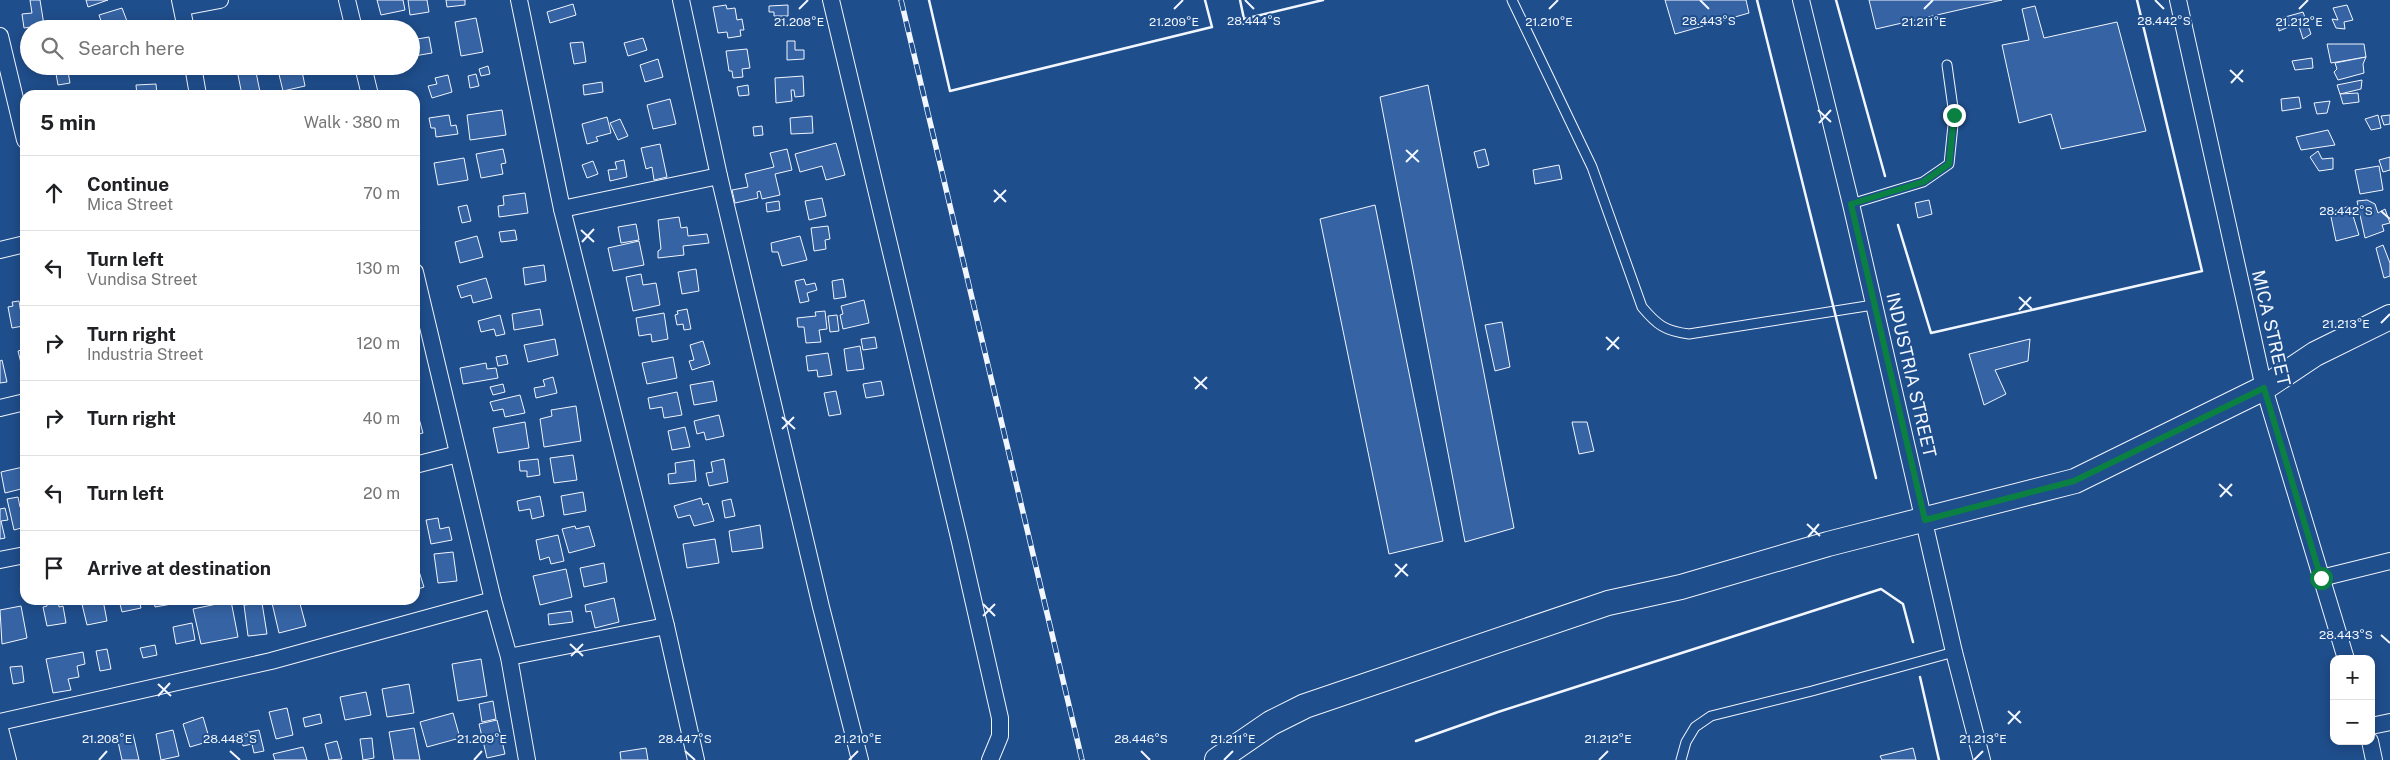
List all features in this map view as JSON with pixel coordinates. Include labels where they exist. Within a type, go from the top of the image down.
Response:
[{"type":"street","points":[[184,20],[181,3],[220,0]]},
{"type":"street","points":[[347,0],[352,20]]},
{"type":"street","points":[[519,0],[562,209],[666,626],[696,760]]},
{"type":"street","points":[[681,0],[719,176],[821,607],[860,760]]},
{"type":"street","points":[[831,0],[958,532],[1000,718],[1000,736],[990,760]]},
{"type":"street","name":"INDUSTRIA STREET","points":[[1801,0],[1851,204],[1954,652],[1982,760]]},
{"type":"street","name":"MICA STREET","points":[[2178,0],[2264,388],[2345,655]]},
{"type":"street","points":[[0,36],[20,119]]},
{"type":"street","points":[[195,75],[197,90]]},
{"type":"street","points":[[365,75],[369,90]]},
{"type":"street","points":[[562,209],[719,176]]},
{"type":"street","points":[[0,250],[20,245]]},
{"type":"street","points":[[420,308],[509,657],[523,759]]},
{"type":"street","points":[[1217,760],[1264,727],[1305,706],[1534,627],[1608,603],[1681,587],[1828,544],[2074,481],[2264,388],[2315,354],[2390,317]]},
{"type":"street","points":[[0,408],[20,403]]},
{"type":"street","points":[[420,464],[458,454]]},
{"type":"street","points":[[0,560],[20,556]]},
{"type":"street","points":[[2321,578],[2390,561]]},
{"type":"street","points":[[0,722],[271,661],[493,600]]},
{"type":"street","points":[[509,657],[666,626]]},
{"type":"street","points":[[2375,725],[2390,722]]},
{"type":"street","points":[[0,729],[8,760]]},
{"type":"street","points":[[2371,745],[2374,760]]},
{"type":"lane","points":[[1512,0],[1592,167],[1642,307],[1656,324],[1674,332],[1689,334],[1873,305]]},
{"type":"lane","points":[[1851,204],[1923,182],[1949,164],[1954,115],[1947,65]]},
{"type":"lane","points":[[1681,760],[1683,749],[1694,727],[1712,716],[1954,652]]},
{"type":"building","points":[[30,0],[40,0],[43,20],[23,20],[22,14],[32,13]]},
{"type":"building","points":[[86,0],[108,0],[88,7]]},
{"type":"building","points":[[377,0],[403,0],[405,10],[381,15]]},
{"type":"building","points":[[408,0],[427,0],[429,12],[410,15]]},
{"type":"building","points":[[446,0],[465,0],[465,5],[447,7]]},
{"type":"building","points":[[1665,0],[1746,0],[1749,13],[1675,34]]},
{"type":"building","points":[[1869,0],[2002,0],[1876,29]]},
{"type":"building","points":[[573,4],[576,15],[550,23],[547,12]]},
{"type":"building","points":[[726,5],[727,9],[735,8],[737,20],[742,19],[744,30],[740,30],[741,36],[728,38],[727,32],[718,33],[713,7]]},
{"type":"building","points":[[788,5],[788,16],[774,16],[774,12],[769,12],[769,6]]},
{"type":"building","points":[[2347,5],[2353,20],[2344,22],[2345,29],[2336,28],[2332,19],[2338,20],[2333,8]]},
{"type":"building","points":[[2035,6],[2044,38],[2117,22],[2146,131],[2061,149],[2051,114],[2019,123],[2002,45],[2029,40],[2022,9]]},
{"type":"building","points":[[122,8],[127,20],[101,20],[99,15]]},
{"type":"building","points":[[2303,12],[2311,34],[2303,39],[2298,23],[2279,31],[2278,19]]},
{"type":"building","points":[[476,18],[483,52],[461,56],[455,22]]},
{"type":"building","points":[[429,37],[432,53],[420,55],[420,38]]},
{"type":"building","points":[[643,38],[647,50],[628,56],[624,43]]},
{"type":"building","points":[[787,41],[795,41],[795,50],[804,50],[804,59],[787,60]]},
{"type":"building","points":[[583,42],[586,62],[574,64],[570,43]]},
{"type":"building","points":[[2327,44],[2364,44],[2366,57],[2331,63]]},
{"type":"building","points":[[747,49],[750,68],[742,69],[743,77],[733,78],[732,71],[729,71],[726,51]]},
{"type":"building","points":[[2366,57],[2363,64],[2364,73],[2338,80],[2334,72],[2337,69],[2335,63]]},
{"type":"building","points":[[2312,58],[2313,68],[2295,70],[2292,61]]},
{"type":"building","points":[[658,59],[663,77],[645,82],[640,65]]},
{"type":"building","points":[[488,66],[490,74],[481,76],[479,69]]},
{"type":"building","points":[[476,74],[479,86],[470,88],[468,76]]},
{"type":"building","points":[[56,75],[69,75],[70,83],[58,85]]},
{"type":"building","points":[[238,75],[257,75],[260,90],[241,90]]},
{"type":"building","points":[[279,75],[303,75],[305,86],[283,90]]},
{"type":"building","points":[[448,75],[452,92],[432,98],[428,86],[437,84],[435,78]]},
{"type":"building","points":[[803,76],[804,96],[795,97],[794,90],[791,90],[792,101],[776,103],[775,78]]},
{"type":"building","points":[[2362,80],[2361,89],[2340,94],[2337,85]]},
{"type":"building","points":[[602,82],[603,92],[584,95],[583,85]]},
{"type":"building","points":[[156,84],[157,90],[136,90],[136,85]]},
{"type":"building","points":[[748,85],[749,95],[739,96],[737,87]]},
{"type":"building","points":[[1428,85],[1514,528],[1465,542],[1380,97]]},
{"type":"building","points":[[2358,93],[2359,102],[2343,104],[2340,94]]},
{"type":"building","points":[[2299,97],[2301,108],[2282,111],[2281,99]]},
{"type":"building","points":[[670,99],[676,124],[653,129],[647,105]]},
{"type":"building","points":[[2330,101],[2327,113],[2317,114],[2314,103]]},
{"type":"building","points":[[502,110],[506,135],[470,140],[467,115]]},
{"type":"building","points":[[449,115],[451,126],[456,125],[458,134],[436,137],[435,128],[431,128],[429,118]]},
{"type":"building","points":[[2378,115],[2381,128],[2371,130],[2365,119]]},
{"type":"building","points":[[2390,115],[2390,124],[2384,125],[2381,116]]},
{"type":"building","points":[[812,116],[813,133],[791,134],[790,118]]},
{"type":"building","points":[[607,117],[611,133],[596,137],[598,141],[587,144],[582,124]]},
{"type":"building","points":[[620,119],[628,136],[618,140],[610,123]]},
{"type":"building","points":[[762,126],[763,135],[754,136],[753,127]]},
{"type":"building","points":[[2328,130],[2335,145],[2301,150],[2296,137]]},
{"type":"building","points":[[836,143],[845,175],[826,180],[822,166],[800,172],[795,154]]},
{"type":"building","points":[[660,144],[667,177],[654,180],[652,167],[646,169],[641,148]]},
{"type":"building","points":[[503,149],[506,163],[501,164],[503,174],[481,178],[476,154]]},
{"type":"building","points":[[787,149],[792,170],[775,174],[780,195],[762,199],[760,191],[757,192],[758,198],[735,203],[732,190],[748,187],[745,174],[774,167],[770,153]]},
{"type":"building","points":[[1485,149],[1489,165],[1478,168],[1474,152]]},
{"type":"building","points":[[2318,151],[2322,159],[2333,158],[2333,169],[2319,171],[2310,157]]},
{"type":"building","points":[[2390,157],[2390,170],[2383,172],[2379,160]]},
{"type":"building","points":[[464,158],[468,180],[438,185],[434,163]]},
{"type":"building","points":[[624,160],[627,177],[610,181],[608,170],[617,169],[615,162]]},
{"type":"building","points":[[593,161],[598,174],[587,178],[582,165]]},
{"type":"building","points":[[1559,165],[1562,179],[1535,184],[1533,170]]},
{"type":"building","points":[[2379,166],[2383,190],[2360,194],[2355,170]]},
{"type":"building","points":[[525,193],[528,213],[499,217],[498,206],[504,205],[503,196]]},
{"type":"building","points":[[822,198],[826,216],[809,220],[805,201]]},
{"type":"building","points":[[1929,200],[1932,214],[1918,218],[1915,203]]},
{"type":"building","points":[[2367,200],[2375,204],[2378,213],[2385,209],[2390,223],[2382,225],[2384,231],[2365,238],[2357,201]]},
{"type":"building","points":[[779,201],[780,210],[767,212],[766,203]]},
{"type":"building","points":[[467,205],[471,221],[462,223],[458,207]]},
{"type":"building","points":[[1375,205],[1443,541],[1389,554],[1320,219]]},
{"type":"building","points":[[2350,206],[2359,235],[2336,241],[2330,212]]},
{"type":"building","points":[[679,217],[681,228],[687,227],[688,236],[707,234],[709,243],[683,246],[684,255],[658,258],[658,251],[661,249],[658,220]]},
{"type":"building","points":[[636,224],[639,240],[621,243],[618,227]]},
{"type":"building","points":[[828,226],[830,239],[825,240],[826,249],[814,251],[811,228]]},
{"type":"building","points":[[515,230],[517,240],[501,242],[499,232]]},
{"type":"building","points":[[477,236],[483,257],[460,263],[455,242]]},
{"type":"building","points":[[800,236],[807,260],[782,266],[778,252],[772,252],[771,243]]},
{"type":"building","points":[[639,241],[644,265],[613,271],[608,248]]},
{"type":"building","points":[[2383,245],[2390,263],[2390,276],[2384,278],[2376,248]]},
{"type":"building","points":[[544,265],[546,281],[525,285],[523,268]]},
{"type":"building","points":[[696,269],[699,291],[682,294],[678,272]]},
{"type":"building","points":[[641,274],[643,285],[656,283],[660,305],[633,311],[626,277]]},
{"type":"building","points":[[486,278],[492,298],[473,303],[471,295],[461,298],[457,286]]},
{"type":"building","points":[[804,279],[806,285],[815,283],[817,290],[807,293],[809,301],[800,303],[795,281]]},
{"type":"building","points":[[843,279],[846,297],[834,299],[832,281]]},
{"type":"building","points":[[864,300],[869,323],[843,329],[840,315],[843,314],[841,306]]},
{"type":"building","points":[[19,301],[20,327],[12,328],[8,307],[13,306],[12,302]]},
{"type":"building","points":[[540,309],[543,325],[514,330],[512,314]]},
{"type":"building","points":[[687,309],[691,329],[684,330],[683,324],[677,325],[675,315],[678,314],[677,311]]},
{"type":"building","points":[[825,311],[827,329],[819,330],[821,342],[806,343],[804,327],[798,327],[797,318],[816,316],[815,312]]},
{"type":"building","points":[[664,313],[668,339],[652,342],[651,334],[639,336],[636,318]]},
{"type":"building","points":[[500,315],[505,334],[496,336],[494,329],[481,332],[478,321]]},
{"type":"building","points":[[837,315],[839,331],[830,332],[828,316]]},
{"type":"building","points":[[1502,322],[1510,367],[1495,371],[1485,325]]},
{"type":"building","points":[[875,337],[877,348],[863,350],[861,339]]},
{"type":"building","points":[[555,339],[558,355],[528,362],[524,345]]},
{"type":"building","points":[[2030,339],[2028,361],[1995,370],[2006,394],[1984,405],[1969,354]]},
{"type":"building","points":[[703,341],[710,364],[692,370],[689,361],[694,360],[690,345]]},
{"type":"building","points":[[860,346],[864,369],[847,371],[844,349]]},
{"type":"building","points":[[828,353],[832,375],[818,377],[817,370],[808,371],[806,356]]},
{"type":"building","points":[[506,355],[508,364],[498,366],[496,357]]},
{"type":"building","points":[[673,357],[677,378],[647,384],[642,363]]},
{"type":"building","points":[[2,360],[7,382],[0,383],[0,361]]},
{"type":"building","points":[[486,363],[487,369],[496,368],[498,378],[463,384],[460,368]]},
{"type":"building","points":[[553,377],[557,393],[536,398],[534,388],[545,386],[543,380]]},
{"type":"building","points":[[713,381],[717,401],[694,405],[690,385]]},
{"type":"building","points":[[881,381],[884,395],[866,398],[863,384]]},
{"type":"building","points":[[503,384],[505,392],[493,395],[490,387]]},
{"type":"building","points":[[836,391],[841,414],[829,416],[824,393]]},
{"type":"building","points":[[677,392],[682,415],[664,418],[662,407],[650,409],[648,398]]},
{"type":"building","points":[[520,395],[525,413],[505,417],[503,409],[493,411],[490,402]]},
{"type":"building","points":[[576,406],[581,441],[544,447],[540,419],[552,416],[551,410]]},
{"type":"building","points":[[719,415],[724,436],[706,440],[704,432],[697,434],[694,421]]},
{"type":"building","points":[[420,422],[423,433],[420,434]]},
{"type":"building","points":[[525,422],[529,448],[498,453],[493,428]]},
{"type":"building","points":[[1572,422],[1587,422],[1594,451],[1579,454]]},
{"type":"building","points":[[685,427],[690,447],[672,450],[668,431]]},
{"type":"building","points":[[573,455],[577,480],[554,483],[550,458]]},
{"type":"building","points":[[538,459],[540,475],[527,477],[527,471],[520,471],[519,461]]},
{"type":"building","points":[[724,459],[728,482],[709,486],[706,473],[713,472],[711,462]]},
{"type":"building","points":[[694,460],[696,481],[669,484],[668,474],[676,473],[675,463]]},
{"type":"building","points":[[20,468],[20,489],[5,493],[1,472]]},
{"type":"building","points":[[583,492],[586,511],[564,515],[561,496]]},
{"type":"building","points":[[540,496],[544,516],[532,519],[530,509],[519,511],[517,501]]},
{"type":"building","points":[[18,497],[20,528],[14,530],[7,499]]},
{"type":"building","points":[[701,498],[703,505],[708,503],[714,521],[694,526],[690,515],[678,518],[674,506]]},
{"type":"building","points":[[731,499],[735,516],[725,518],[722,501]]},
{"type":"building","points":[[5,508],[8,520],[1,521],[5,538],[0,539],[0,509]]},
{"type":"building","points":[[438,518],[440,529],[449,527],[452,540],[431,544],[426,520]]},
{"type":"building","points":[[760,525],[763,548],[732,552],[729,531]]},
{"type":"building","points":[[575,526],[576,529],[589,526],[595,546],[569,553],[562,529]]},
{"type":"building","points":[[558,535],[564,561],[551,564],[549,557],[540,560],[536,540]]},
{"type":"building","points":[[715,539],[719,563],[687,568],[683,544]]},
{"type":"building","points":[[453,552],[457,581],[438,583],[434,554]]},
{"type":"building","points":[[604,563],[607,582],[584,587],[580,568]]},
{"type":"building","points":[[566,569],[572,597],[540,605],[533,576]]},
{"type":"building","points":[[420,574],[424,587],[420,588]]},
{"type":"building","points":[[614,598],[619,622],[595,628],[591,611],[586,612],[585,605]]},
{"type":"building","points":[[82,605],[104,605],[107,621],[87,625]]},
{"type":"building","points":[[120,605],[140,605],[141,608],[122,612]]},
{"type":"building","points":[[212,605],[232,605],[238,637],[201,644],[193,609]]},
{"type":"building","points":[[244,605],[262,605],[267,634],[248,636]]},
{"type":"building","points":[[272,605],[300,605],[306,626],[279,633]]},
{"type":"building","points":[[21,606],[27,638],[2,644],[0,610]]},
{"type":"building","points":[[63,606],[66,623],[47,626],[43,607]]},
{"type":"building","points":[[571,611],[573,622],[549,625],[548,614]]},
{"type":"building","points":[[192,623],[195,640],[176,644],[173,627]]},
{"type":"building","points":[[155,645],[157,655],[143,658],[140,648]]},
{"type":"building","points":[[107,649],[111,669],[100,671],[96,651]]},
{"type":"building","points":[[83,652],[85,664],[77,666],[79,677],[68,679],[71,690],[53,693],[46,659]]},
{"type":"building","points":[[481,659],[487,696],[458,701],[452,664]]},
{"type":"building","points":[[22,666],[24,682],[13,684],[10,667]]},
{"type":"building","points":[[409,684],[414,713],[387,717],[382,689]]},
{"type":"building","points":[[366,692],[371,715],[345,720],[340,697]]},
{"type":"building","points":[[493,701],[496,719],[482,722],[479,704]]},
{"type":"building","points":[[287,708],[293,735],[276,739],[269,712]]},
{"type":"building","points":[[453,713],[460,738],[427,747],[420,722]]},
{"type":"building","points":[[320,714],[322,723],[305,727],[303,718]]},
{"type":"building","points":[[203,717],[210,741],[190,747],[183,724]]},
{"type":"building","points":[[497,720],[505,754],[487,758],[479,724]]},
{"type":"building","points":[[414,728],[420,760],[394,760],[389,732]]},
{"type":"building","points":[[173,730],[179,756],[161,760],[156,734]]},
{"type":"building","points":[[259,730],[264,751],[254,753],[252,744],[243,746],[240,734]]},
{"type":"building","points":[[133,734],[139,760],[122,760],[117,737]]},
{"type":"building","points":[[372,738],[374,758],[363,760],[360,739]]},
{"type":"building","points":[[337,741],[342,759],[329,760],[325,744]]},
{"type":"building","points":[[303,747],[307,760],[275,760],[273,754]]},
{"type":"building","points":[[646,748],[648,760],[621,760],[620,752]]},
{"type":"building","points":[[1913,748],[1916,760],[1882,760],[1880,756]]},
{"type":"railway","points":[[901,0],[1082,760]]},
{"type":"wall","points":[[929,0],[950,91],[1212,27],[1205,0]]},
{"type":"wall","points":[[1240,0],[1244,19],[1323,0]]},
{"type":"wall","points":[[1757,0],[1876,478]]},
{"type":"wall","points":[[1836,0],[1885,176]]},
{"type":"wall","points":[[1898,225],[1931,333],[2202,271],[2137,0]]},
{"type":"wall","points":[[1416,741],[1498,712],[1881,589],[1903,604],[1913,642]]},
{"type":"wall","points":[[1920,677],[1939,760]]},
{"type":"route","points":[[1954,115],[1949,164],[1923,182],[1851,204],[1873,305],[1925,520],[2074,481],[2264,388],[2321,578]]}]
